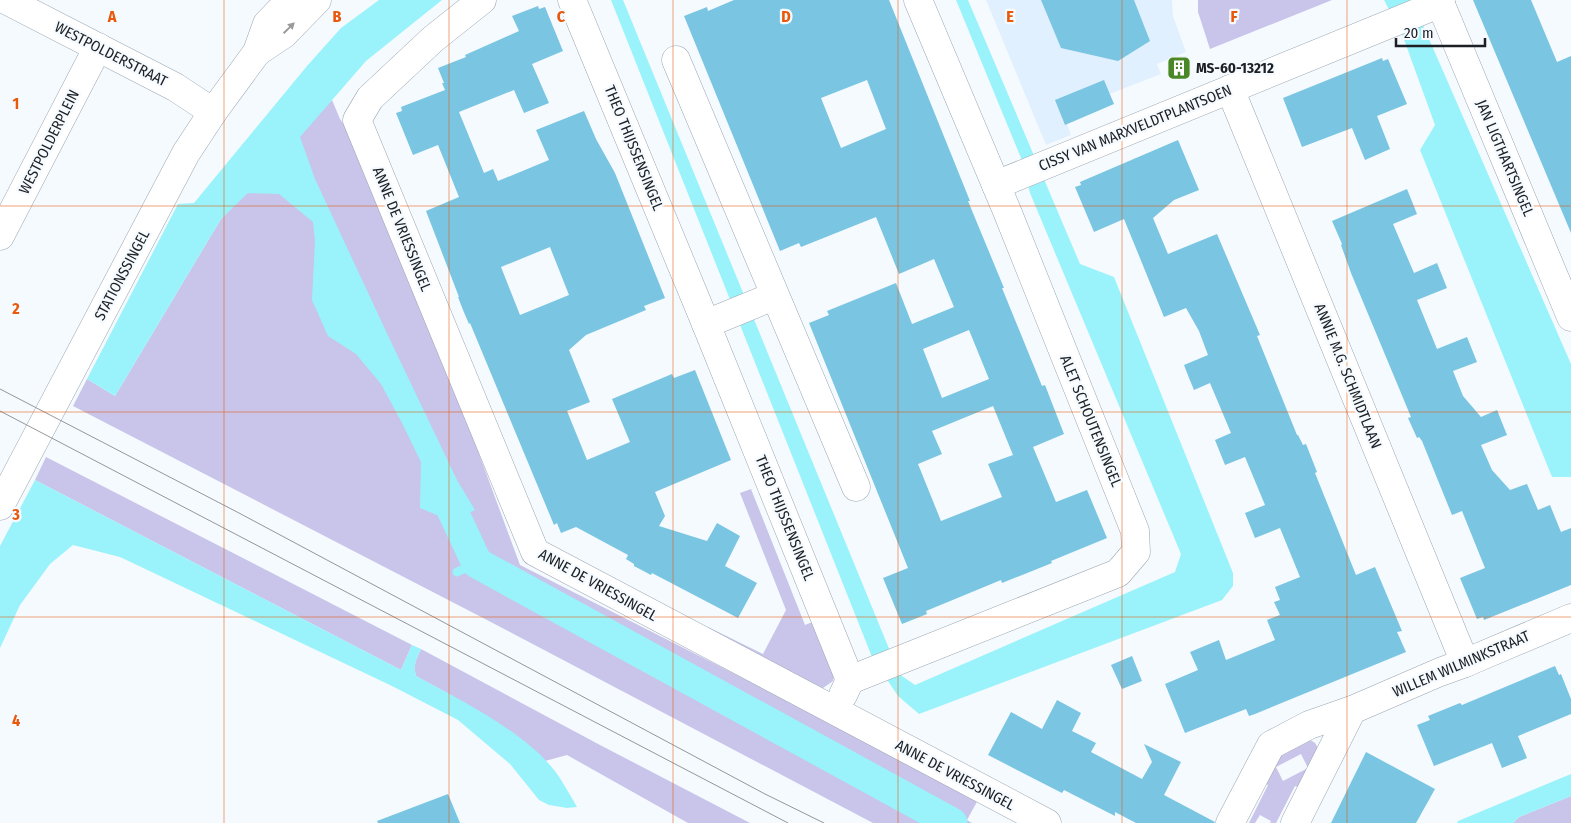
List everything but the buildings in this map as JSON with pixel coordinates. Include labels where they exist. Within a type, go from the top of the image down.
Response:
[{"type":"street","name":"WESTPOLDERSTRAAT","points":[[6,0],[175,88],[213,112]]},
{"type":"street","name":"STATIONSSINGEL","points":[[0,506],[186,153],[257,52],[267,24],[290,0]]},
{"type":"street","name":"STATIONSSINGEL","points":[[257,52],[284,34],[317,0]]},
{"type":"street","name":"ANNE DE VRIESSINGEL","points":[[482,0],[433,39],[370,98],[357,120],[535,552],[1047,823]]},
{"type":"street","name":"THEO THIJSSENSINGEL","points":[[572,0],[741,310],[856,487]]},
{"type":"street","name":"ALET SCHOUTENSINGEL","points":[[862,675],[1118,573],[1136,552],[1135,531],[1019,175],[918,0]]},
{"type":"street","name":"CISSY VAN MARXVELDTPLANTSOEN","points":[[1019,175],[1423,9]]},
{"type":"street","name":"JAN LIGTHARTSINGEL","points":[[1423,9],[1571,317]]},
{"type":"street","name":"WESTPOLDERPLEIN","points":[[0,236],[98,47]]},
{"type":"street","name":"THEO THIJSSENSINGEL","points":[[676,60],[741,310],[862,675]]},
{"type":"street","name":"ANNIE M.G. SCHMIDTLAAN","points":[[1230,89],[1465,663]]},
{"type":"street","name":"WILLEM WILMINKSTRAAT","points":[[1230,823],[1271,745],[1309,725],[1352,710],[1571,618]]},
{"type":"street","points":[[835,712],[862,675]]},
{"type":"street","points":[[1295,823],[1352,710]]},
{"type":"shaded area","points":[[986,0],[1172,0],[1173,16],[1186,52],[1157,64],[1161,74],[1063,112],[1071,135],[1046,145]]},
{"type":"shaded area","points":[[1198,0],[1332,0],[1210,49],[1198,12]]},
{"type":"shaded area","points":[[332,100],[340,119],[348,130],[430,321],[520,565],[979,798],[967,820],[972,823],[873,823],[487,620],[73,406],[87,379],[115,396],[221,219]]},
{"type":"shaded area","points":[[46,457],[412,645],[401,670],[35,480]]},
{"type":"shaded area","points":[[751,489],[805,625],[815,621],[835,671],[833,681],[823,688],[812,686],[706,630],[708,627],[763,654],[786,610],[740,493]]},
{"type":"shaded area","points":[[421,649],[750,823],[688,823],[567,755],[545,761],[500,725],[416,676],[416,662]]},
{"type":"shaded area","points":[[1309,739],[1318,748],[1303,789],[1295,786],[1276,823],[1270,823],[1271,821],[1260,815],[1255,823],[1249,823],[1268,785],[1261,781],[1275,755]],"holes":[[[1301,754],[1308,768],[1283,781],[1276,767]]]},
{"type":"shaded area","points":[[1571,796],[1571,823],[1513,823],[1519,817]]},
{"type":"water","points":[[379,0],[442,0],[366,61],[300,137],[315,179],[391,342],[457,480],[475,510],[451,521],[420,508],[421,462],[402,423],[381,384],[356,354],[328,336],[312,300],[315,241],[313,222],[279,194],[248,193],[221,219],[115,396],[87,379],[178,204],[194,203],[307,66],[341,28]]},
{"type":"water","points":[[611,0],[623,0],[890,651],[902,676],[915,685],[1175,572],[1181,554],[1030,193],[1021,158],[956,0],[968,0],[1080,264],[1114,277],[1233,573],[1233,586],[1222,600],[919,714],[898,696],[872,657]]},
{"type":"water","points":[[1384,0],[1412,0],[1571,364],[1571,477],[1552,477],[1420,150],[1435,125],[1402,34]]},
{"type":"water","points":[[35,480],[401,670],[412,645],[421,649],[416,662],[416,676],[490,718],[526,742],[555,771],[577,807],[567,808],[549,805],[539,800],[510,764],[458,720],[392,686],[120,557],[73,545],[50,564],[20,605],[0,648],[0,546]]},
{"type":"water","points":[[1571,774],[1571,796],[1519,817],[1513,823],[1457,823],[1458,821]]},
{"type":"waterway","points":[[438,480],[477,563],[952,823]]},
{"type":"waterway","points":[[457,572],[477,563]]},
{"type":"tram line","points":[[0,389],[239,513],[765,794],[824,823]]},
{"type":"tram line","points":[[0,411],[788,823]]},
{"type":"place","name":"MS-60-13212","points":[[1179,68]]}]
